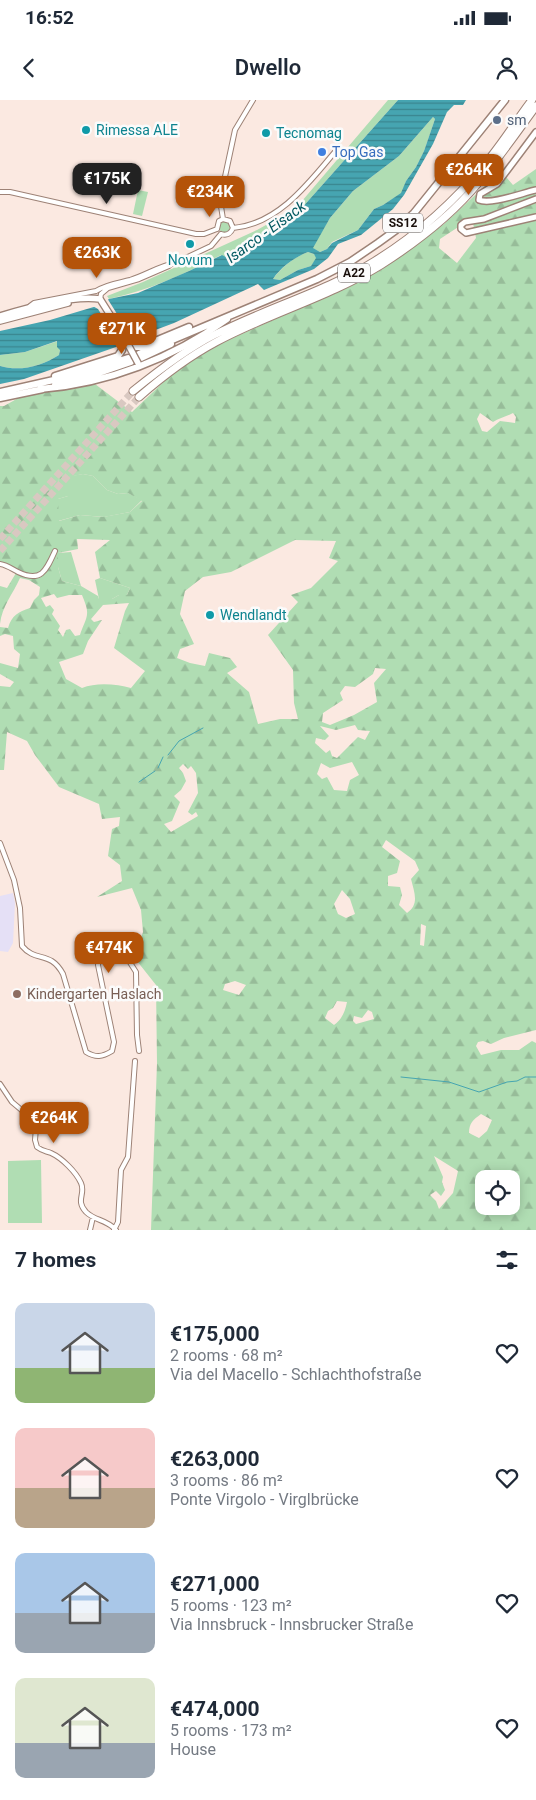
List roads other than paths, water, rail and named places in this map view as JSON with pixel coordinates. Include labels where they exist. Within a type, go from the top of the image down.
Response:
[{"type":"highway","name":"A22","points":[[134,391],[160,368],[214,335],[342,279],[375,261],[410,237],[436,215],[486,164],[532,100]]},
{"type":"highway","name":"A22","points":[[139,397],[192,356],[218,341],[346,284],[380,265],[414,242],[442,220],[478,184],[536,106]]},
{"type":"main road","name":"SS12","points":[[0,392],[136,360],[227,317],[336,270],[396,230],[418,207],[505,100]]},
{"type":"main road","points":[[0,322],[80,300],[100,299],[136,360]]},
{"type":"main road","points":[[0,314],[58,301],[80,300]]},
{"type":"main road","points":[[124,338],[135,347],[146,345],[212,318],[227,317]]},
{"type":"main road","points":[[0,398],[40,389],[77,385],[127,372],[136,360],[174,351],[227,317]]},
{"type":"main road","points":[[28,386],[115,356],[122,350],[124,338]]},
{"type":"street","points":[[223,219],[220,200],[235,130],[253,100]]},
{"type":"street","points":[[536,132],[497,184],[480,194],[479,200],[493,200],[536,190]]},
{"type":"street","points":[[233,228],[246,227],[288,203],[301,191],[339,147]]},
{"type":"street","points":[[0,192],[10,192],[196,234],[204,234],[217,229]]},
{"type":"street","points":[[536,199],[484,219],[465,222],[461,225],[461,229],[466,232],[536,217]]},
{"type":"street","points":[[217,229],[221,234],[227,235],[231,233],[233,228],[230,221],[223,219]]},
{"type":"street","points":[[217,229],[219,222],[223,219]]},
{"type":"street","points":[[100,299],[101,294],[108,288],[140,279],[211,246],[221,234]]},
{"type":"street","points":[[24,309],[34,303],[96,291],[104,286],[131,279],[162,266],[175,263]]},
{"type":"street","points":[[0,564],[35,577],[41,575],[55,552]]},
{"type":"street","points":[[0,843],[14,880],[20,908],[22,946],[31,954],[47,958],[58,964],[63,974],[86,1052],[93,1056],[102,1056],[112,1051],[114,1042],[98,965],[99,959],[108,952],[119,955],[129,961],[136,972],[139,1051]]},
{"type":"street","points":[[0,1084],[12,1102],[31,1118],[36,1128],[37,1147],[64,1162],[78,1176],[83,1189],[80,1199],[87,1213],[107,1222],[115,1229],[118,1222],[121,1170],[128,1157],[133,1112],[135,1061]]},
{"type":"street","points":[[90,1230],[93,1216]]},
{"type":"water","points":[[398,100],[466,100],[463,105],[454,105],[447,112],[433,144],[404,195],[393,209],[361,235],[338,244],[328,258],[314,269],[264,290],[258,284],[174,323],[128,339],[116,347],[24,379],[0,384],[0,366],[8,368],[31,367],[59,355],[60,350],[57,347],[57,341],[25,352],[0,355],[0,331],[50,320],[97,306],[109,299],[138,293],[222,255],[226,257],[263,236],[300,210]],"holes":[[[433,117],[435,119],[424,151],[401,193],[374,209],[358,230],[332,243],[327,249],[320,252],[313,248],[330,218],[353,191],[399,156]],[[308,252],[314,254],[316,258],[311,266],[298,270],[280,280],[273,279],[289,263]]]},
{"type":"waterway","points":[[168,755],[179,741],[203,728]]},
{"type":"waterway","points":[[158,768],[163,757]]},
{"type":"waterway","points":[[139,782],[155,771]]},
{"type":"waterway","points":[[401,1077],[449,1082],[479,1092],[525,1077],[536,1077]]},
{"type":"tunnel","points":[[0,539],[133,391]]},
{"type":"tunnel","points":[[0,551],[139,397]]},
{"type":"place","name":"sm","points":[[497,120]]},
{"type":"place","name":"Rimessa ALE","points":[[86,130]]},
{"type":"place","name":"Tecnomag","points":[[266,133]]},
{"type":"place","name":"Top Gas","points":[[322,152]]},
{"type":"place","name":"Novum","points":[[190,244]]},
{"type":"place","name":"Wendlandt","points":[[210,615]]},
{"type":"place","name":"Kindergarten Haslach","points":[[17,994]]},
{"type":"water label","name":"Isarco - Eisack","points":[[266,232]]}]
